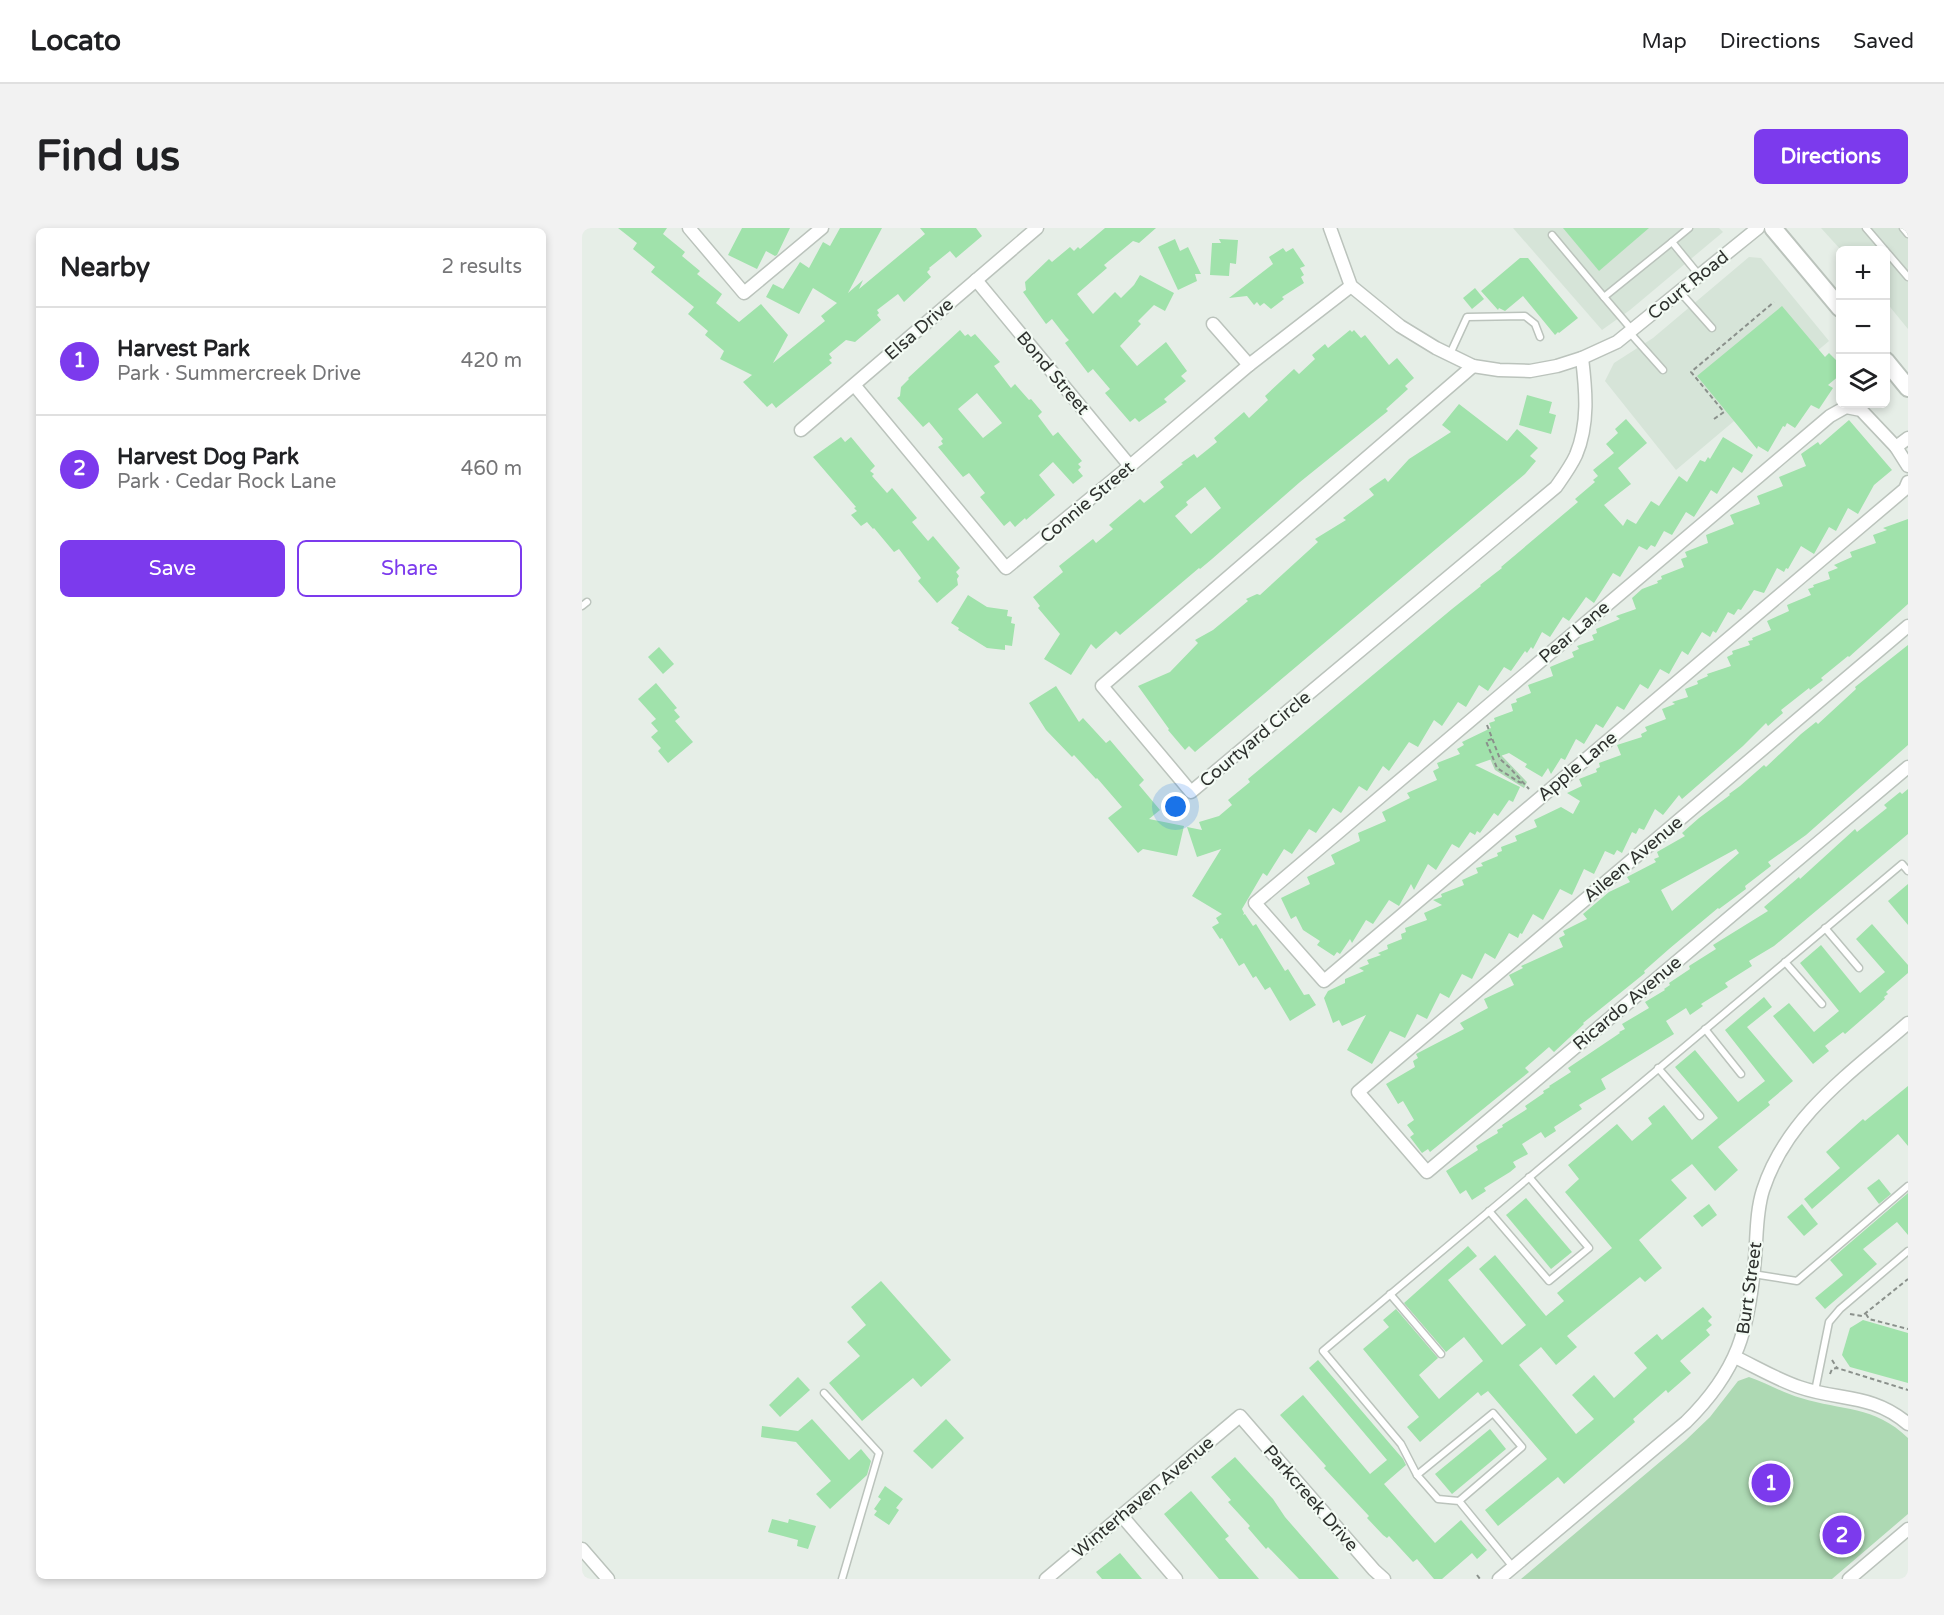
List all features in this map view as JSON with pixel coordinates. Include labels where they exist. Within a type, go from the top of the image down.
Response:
[{"type":"main road","points":[[1773,228],[1836,303]]},
{"type":"main road","points":[[1890,366],[1908,388]]},
{"type":"street","points":[[689,228],[744,293],[822,228]]},
{"type":"street","name":"Elsa Drive","points":[[801,430],[1037,228]]},
{"type":"street","points":[[1330,228],[1351,286],[1400,326],[1449,355],[1473,366],[1530,371],[1582,358]]},
{"type":"street","name":"Court Road","points":[[1582,358],[1617,342],[1631,332],[1758,228]]},
{"type":"street","name":"Bond Street","points":[[976,280],[1130,466]]},
{"type":"street","name":"Connie Street","points":[[855,386],[1006,568],[1249,365],[1351,286]]},
{"type":"street","points":[[1213,324],[1249,365]]},
{"type":"street","name":"Courtyard Circle","points":[[1473,366],[1102,686],[1191,792],[1556,487],[1576,456],[1584,430],[1587,394],[1582,358]]},
{"type":"street","name":"Pear Lane","points":[[1255,903],[1830,416],[1846,407],[1861,410],[1896,447]]},
{"type":"street","points":[[1908,438],[1896,447],[1908,466]]},
{"type":"street","name":"Apple Lane","points":[[1255,903],[1323,981],[1905,489],[1908,482]]},
{"type":"street","name":"Aileen Avenue","points":[[1358,1092],[1908,626]]},
{"type":"street","name":"Ricardo Avenue","points":[[1358,1092],[1427,1172],[1908,767]]},
{"type":"street","name":"Burt Street","points":[[1500,1579],[1686,1422],[1712,1393],[1735,1357],[1748,1317],[1759,1209],[1763,1191],[1786,1140],[1816,1103],[1908,1023]]},
{"type":"street","points":[[1735,1357],[1777,1378],[1815,1391],[1877,1404],[1899,1416],[1908,1424]]},
{"type":"street","name":"Winterhaven Avenue","points":[[1046,1579],[1240,1416]]},
{"type":"street","name":"Parkcreek Drive","points":[[1240,1416],[1384,1579]]},
{"type":"street","points":[[1121,1515],[1176,1579]]},
{"type":"street","points":[[1849,1579],[1908,1529]]},
{"type":"street","points":[[582,1549],[608,1579]]},
{"type":"lane","points":[[1604,297],[1689,228]]},
{"type":"lane","points":[[1866,228],[1908,277]]},
{"type":"lane","points":[[1903,228],[1908,234]]},
{"type":"lane","points":[[1552,235],[1663,370]]},
{"type":"lane","points":[[1672,242],[1700,275]]},
{"type":"lane","points":[[1680,292],[1712,328]]},
{"type":"lane","points":[[1449,355],[1467,317],[1525,316],[1535,324],[1540,337]]},
{"type":"lane","points":[[1513,1568],[1459,1501],[1438,1499],[1417,1475],[1401,1444],[1323,1351],[1902,864],[1908,871]]},
{"type":"lane","points":[[1825,928],[1859,968]]},
{"type":"lane","points":[[1785,962],[1822,1004]]},
{"type":"lane","points":[[1705,1029],[1741,1074]]},
{"type":"lane","points":[[1658,1068],[1700,1116]]},
{"type":"lane","points":[[1489,1211],[1549,1281],[1589,1248],[1529,1177]]},
{"type":"lane","points":[[1754,1274],[1797,1281],[1908,1186]]},
{"type":"lane","points":[[1815,1391],[1829,1322],[1840,1309],[1908,1251]]},
{"type":"lane","points":[[1390,1294],[1441,1354]]},
{"type":"lane","points":[[824,1393],[879,1453],[842,1579]]},
{"type":"lane","points":[[1417,1475],[1493,1413],[1522,1447],[1459,1501]]},
{"type":"path","points":[[1714,419],[1724,412],[1691,372],[1774,302]]},
{"type":"path","points":[[1478,714],[1487,726],[1500,759],[1524,784],[1497,768],[1486,741],[1492,739]]},
{"type":"path","points":[[1849,1314],[1862,1316],[1866,1314],[1908,1279]]},
{"type":"path","points":[[1904,1283],[1908,1288]]},
{"type":"path","points":[[1866,1314],[1869,1318],[1908,1329]]},
{"type":"path","points":[[1832,1359],[1837,1368]]},
{"type":"path","points":[[1829,1377],[1832,1370],[1837,1368],[1908,1390]]},
{"type":"path","points":[[1477,1575],[1480,1579]]},
{"type":"shaded area","points":[[1513,228],[1719,228],[1723,232],[1630,310],[1602,330]]},
{"type":"shaded area","points":[[1821,228],[1908,228],[1908,329],[1890,307],[1890,246],[1837,246]]},
{"type":"shaded area","points":[[1749,257],[1761,258],[1829,341],[1676,470],[1605,381],[1614,363],[1653,338]]},
{"type":"green space","points":[[1493,735],[1502,756],[1527,782],[1524,788],[1495,770],[1482,740]]},
{"type":"green space","points":[[1749,1377],[1801,1398],[1870,1414],[1895,1427],[1908,1438],[1908,1514],[1832,1579],[1521,1579],[1686,1440],[1710,1417],[1738,1381]]},
{"type":"building","points":[[618,228],[667,228],[663,234],[685,252],[682,256],[700,271],[697,274],[722,294],[716,303],[739,322],[761,304],[788,335],[773,363],[825,321],[821,316],[837,303],[813,288],[799,314],[766,297],[773,284],[783,289],[800,262],[809,268],[823,242],[830,246],[840,228],[882,228],[848,293],[863,280],[859,289],[925,234],[920,228],[976,228],[982,236],[956,258],[950,251],[929,268],[927,272],[931,277],[904,302],[898,294],[877,310],[879,313],[877,315],[881,320],[855,342],[846,340],[829,354],[832,358],[829,360],[832,363],[776,408],[772,403],[767,407],[743,382],[752,375],[720,359],[724,351],[705,335],[708,331],[688,314],[694,307],[651,272],[655,267],[633,249],[637,243]]},
{"type":"building","points":[[742,228],[790,228],[777,255],[766,251],[757,269],[728,255]]},
{"type":"building","points":[[1105,228],[1156,228],[1139,243],[1133,241],[1104,265],[1107,268],[1077,294],[1093,314],[1115,292],[1121,298],[1140,275],[1174,293],[1165,311],[1154,305],[1138,321],[1141,324],[1120,346],[1137,366],[1166,342],[1187,371],[1181,376],[1186,381],[1164,399],[1167,402],[1139,422],[1135,418],[1130,422],[1105,393],[1110,389],[1093,369],[1088,373],[1065,343],[1069,340],[1052,319],[1046,324],[1023,292],[1026,290],[1025,282],[1049,259],[1052,262],[1070,247],[1074,251],[1078,247],[1080,249]]},
{"type":"building","points":[[1563,228],[1649,228],[1599,271]]},
{"type":"building","points":[[1175,239],[1180,251],[1188,247],[1201,274],[1195,274],[1197,281],[1178,290],[1158,247]]},
{"type":"building","points":[[1219,239],[1238,240],[1236,264],[1230,263],[1229,276],[1210,275],[1212,243],[1221,243]]},
{"type":"building","points":[[1283,248],[1286,252],[1293,248],[1305,266],[1300,268],[1304,275],[1301,277],[1304,283],[1282,297],[1284,299],[1271,309],[1264,303],[1260,306],[1257,302],[1254,305],[1247,296],[1229,298],[1273,264],[1269,257]]},
{"type":"building","points":[[1520,258],[1528,258],[1578,318],[1555,335],[1523,296],[1505,311],[1499,308],[1498,310],[1481,291]]},
{"type":"building","points":[[1475,288],[1484,299],[1472,309],[1463,298]]},
{"type":"building","points":[[1782,306],[1825,357],[1829,353],[1836,360],[1836,378],[1828,385],[1833,388],[1819,409],[1811,405],[1795,428],[1787,423],[1785,427],[1783,426],[1768,452],[1758,446],[1757,449],[1697,376]]},
{"type":"building","points":[[960,330],[965,336],[968,334],[971,337],[975,334],[1000,362],[994,366],[1011,388],[1015,384],[1029,400],[1031,399],[1042,412],[1038,416],[1053,436],[1058,432],[1082,461],[1078,464],[1081,467],[1078,470],[1083,476],[1073,484],[1053,462],[1039,475],[1055,495],[1015,527],[1010,521],[1004,526],[980,497],[985,493],[969,473],[963,477],[938,447],[943,444],[941,441],[943,439],[929,422],[923,427],[897,398],[908,378]],"holes":[[[977,393],[1002,423],[983,438],[958,409]]]},
{"type":"building","points":[[1350,330],[1352,332],[1354,330],[1361,338],[1365,335],[1389,365],[1397,358],[1414,378],[1405,386],[1408,389],[1386,409],[1388,411],[1300,482],[1120,635],[1116,631],[1096,649],[1091,644],[1071,675],[1044,659],[1060,634],[1038,608],[1040,606],[1033,597],[1063,572],[1059,566],[1093,539],[1096,543],[1113,529],[1109,525],[1140,499],[1144,503],[1164,487],[1160,482],[1183,464],[1181,463],[1194,454],[1197,458],[1217,442],[1214,438],[1244,412],[1249,418],[1268,400],[1265,396],[1294,369],[1299,374],[1315,359],[1312,355],[1325,344],[1328,348]],"holes":[[[1205,487],[1221,508],[1191,534],[1175,516],[1188,505],[1186,502]]]},
{"type":"building","points":[[1527,395],[1552,402],[1549,413],[1556,415],[1551,434],[1519,425]]},
{"type":"building","points":[[1459,404],[1507,441],[1517,429],[1538,448],[1530,456],[1536,461],[1525,474],[1195,752],[1189,746],[1185,750],[1168,730],[1138,686],[1170,672],[1198,643],[1195,640],[1213,630],[1248,601],[1246,599],[1260,595],[1318,542],[1315,539],[1346,520],[1343,518],[1374,495],[1369,489],[1385,478],[1388,482],[1409,459],[1451,432],[1442,425]]},
{"type":"building","points":[[1626,419],[1647,443],[1618,468],[1631,484],[1604,505],[1623,526],[1627,519],[1636,524],[1651,501],[1659,506],[1679,476],[1687,482],[1700,460],[1705,462],[1708,457],[1710,459],[1723,437],[1753,455],[1742,473],[1733,467],[1717,494],[1711,490],[1694,517],[1686,512],[1672,535],[1664,531],[1655,547],[1651,545],[1647,550],[1639,546],[1620,577],[1613,573],[1594,603],[1586,597],[1569,621],[1563,617],[1550,637],[1542,632],[1533,649],[1531,647],[1527,653],[1525,651],[1511,671],[1504,667],[1488,691],[1479,685],[1466,707],[1458,702],[1442,726],[1434,720],[1418,747],[1409,742],[1389,771],[1383,766],[1367,791],[1359,786],[1341,813],[1333,808],[1316,833],[1309,829],[1292,854],[1284,849],[1267,876],[1263,873],[1242,909],[1243,915],[1245,914],[1253,926],[1256,924],[1285,971],[1288,969],[1304,995],[1309,994],[1316,1005],[1290,1021],[1270,987],[1265,990],[1256,976],[1253,978],[1244,963],[1239,966],[1222,938],[1220,939],[1212,927],[1219,923],[1216,918],[1222,914],[1192,896],[1221,849],[1197,857],[1187,827],[1202,830],[1199,822],[1219,816],[1232,805],[1228,800],[1250,782],[1248,779],[1481,586],[1578,502],[1575,499],[1595,482],[1593,480],[1598,476],[1593,470],[1614,453],[1606,444],[1618,433],[1615,429]]},
{"type":"building","points":[[1849,420],[1892,470],[1874,485],[1858,514],[1848,508],[1836,531],[1829,527],[1814,554],[1801,546],[1788,569],[1786,568],[1784,572],[1777,568],[1764,593],[1754,590],[1741,610],[1738,609],[1734,615],[1728,612],[1716,633],[1713,631],[1710,637],[1702,632],[1688,655],[1682,651],[1669,674],[1660,669],[1648,689],[1640,684],[1624,710],[1617,706],[1603,728],[1596,724],[1584,744],[1576,739],[1565,760],[1561,758],[1551,774],[1548,768],[1542,777],[1525,767],[1527,764],[1509,753],[1475,765],[1520,787],[1513,802],[1509,800],[1498,816],[1494,813],[1480,833],[1477,831],[1475,835],[1470,832],[1459,848],[1452,844],[1436,870],[1428,864],[1414,890],[1411,884],[1399,906],[1389,900],[1373,924],[1366,920],[1352,943],[1350,939],[1340,954],[1337,952],[1334,956],[1317,945],[1320,941],[1303,930],[1296,916],[1291,919],[1281,898],[1310,884],[1307,877],[1335,864],[1331,855],[1360,841],[1358,833],[1386,821],[1382,812],[1410,798],[1407,793],[1437,780],[1433,771],[1439,768],[1437,763],[1460,754],[1457,749],[1464,745],[1462,742],[1491,728],[1489,723],[1495,721],[1494,718],[1513,711],[1511,704],[1517,702],[1516,699],[1531,693],[1528,685],[1553,676],[1550,667],[1574,657],[1572,652],[1579,649],[1577,646],[1594,640],[1592,635],[1597,633],[1596,629],[1620,619],[1616,616],[1636,609],[1632,598],[1642,589],[1658,583],[1657,581],[1662,579],[1661,576],[1684,567],[1681,559],[1687,557],[1685,552],[1708,543],[1706,535],[1734,524],[1730,515],[1760,504],[1757,496],[1783,486],[1779,477],[1806,466],[1801,454],[1818,442],[1820,445]]},
{"type":"building","points":[[841,437],[845,442],[851,437],[875,466],[870,471],[874,474],[872,476],[887,493],[892,488],[917,518],[912,522],[928,541],[933,536],[960,568],[956,572],[959,576],[958,585],[937,603],[918,581],[921,578],[899,549],[894,552],[874,528],[867,522],[861,526],[851,515],[857,511],[854,508],[856,507],[813,457]]},
{"type":"building","points":[[1908,519],[1908,604],[1849,657],[1821,678],[1823,680],[1781,710],[1783,713],[1768,726],[1766,723],[1682,799],[1679,795],[1663,815],[1655,809],[1644,830],[1639,828],[1636,834],[1632,832],[1622,853],[1617,850],[1614,855],[1605,851],[1594,874],[1584,869],[1572,895],[1560,889],[1543,920],[1533,914],[1518,938],[1509,933],[1495,959],[1485,953],[1472,979],[1462,974],[1449,998],[1440,993],[1427,1019],[1417,1014],[1405,1038],[1390,1031],[1372,1064],[1347,1050],[1366,1015],[1342,1026],[1339,1020],[1333,1023],[1324,998],[1328,991],[1345,983],[1345,979],[1364,971],[1359,968],[1369,964],[1367,960],[1381,955],[1378,953],[1388,949],[1387,945],[1402,939],[1401,934],[1406,932],[1405,928],[1427,920],[1424,913],[1442,905],[1433,900],[1442,897],[1441,894],[1464,885],[1462,880],[1478,873],[1476,868],[1483,866],[1481,863],[1498,856],[1497,853],[1502,851],[1501,847],[1517,841],[1515,836],[1537,827],[1534,820],[1561,807],[1573,814],[1580,801],[1567,793],[1582,786],[1579,779],[1597,772],[1596,769],[1600,767],[1599,763],[1621,755],[1617,745],[1642,737],[1641,734],[1647,731],[1645,727],[1666,719],[1662,709],[1675,704],[1672,702],[1688,697],[1685,689],[1698,684],[1697,681],[1708,676],[1707,674],[1731,666],[1727,657],[1733,654],[1732,651],[1750,645],[1748,641],[1753,640],[1752,638],[1771,630],[1767,621],[1789,611],[1787,605],[1811,595],[1808,589],[1830,579],[1828,572],[1838,568],[1834,565],[1852,557],[1850,552],[1876,543],[1873,535],[1887,530],[1883,528]]},
{"type":"building","points":[[968,595],[987,607],[1008,610],[1007,616],[1012,617],[1011,623],[1015,624],[1012,646],[1005,645],[1005,650],[987,648],[951,623]]},
{"type":"building","points":[[1908,645],[1908,745],[1806,835],[1768,862],[1771,866],[1745,886],[1746,889],[1718,908],[1669,949],[1644,971],[1645,973],[1583,1023],[1554,1052],[1549,1047],[1525,1068],[1529,1072],[1430,1152],[1428,1149],[1422,1153],[1410,1137],[1414,1134],[1407,1125],[1414,1120],[1403,1101],[1398,1104],[1386,1084],[1415,1067],[1413,1061],[1418,1058],[1416,1054],[1464,1029],[1460,1023],[1488,1008],[1484,999],[1514,985],[1509,975],[1523,968],[1521,966],[1563,947],[1559,938],[1565,935],[1563,931],[1587,919],[1583,914],[1609,892],[1630,882],[1627,877],[1656,862],[1654,859],[1659,857],[1657,852],[1685,836],[1682,833],[1699,818],[1764,765],[1766,767],[1816,722],[1818,724],[1856,689],[1855,687]],"holes":[[[1736,849],[1739,853],[1672,911],[1661,890]]]},
{"type":"building","points":[[659,647],[674,664],[663,674],[648,657]]},
{"type":"building","points":[[656,683],[677,708],[674,710],[680,717],[675,721],[693,742],[668,763],[658,751],[661,748],[651,737],[658,731],[651,723],[656,719],[638,699]]},
{"type":"building","points":[[1056,686],[1079,722],[1083,718],[1106,743],[1110,740],[1144,780],[1139,785],[1160,810],[1149,819],[1184,826],[1177,856],[1143,849],[1138,853],[1108,818],[1122,807],[1097,778],[1074,755],[1072,757],[1046,730],[1029,703]]},
{"type":"building","points":[[1908,789],[1908,834],[1774,946],[1749,961],[1752,966],[1725,983],[1728,987],[1701,1004],[1703,1006],[1690,1015],[1686,1008],[1666,1021],[1674,1034],[1601,1079],[1606,1089],[1579,1105],[1582,1109],[1554,1127],[1556,1131],[1545,1138],[1541,1132],[1522,1144],[1528,1154],[1513,1162],[1516,1167],[1510,1172],[1484,1188],[1486,1191],[1472,1200],[1466,1190],[1460,1194],[1446,1171],[1478,1150],[1476,1146],[1498,1133],[1497,1130],[1503,1127],[1502,1125],[1527,1109],[1525,1106],[1544,1093],[1543,1091],[1549,1086],[1571,1072],[1568,1068],[1625,1029],[1622,1024],[1649,1008],[1645,1002],[1665,990],[1670,985],[1669,983],[1690,969],[1689,966],[1716,949],[1713,945],[1768,911],[1764,907],[1799,877],[1800,879],[1855,829],[1857,832],[1887,808],[1884,805],[1900,792],[1902,794]]},
{"type":"building","points":[[1908,884],[1908,925],[1888,901]]},
{"type":"building","points":[[1872,924],[1908,965],[1908,973],[1886,992],[1888,994],[1884,997],[1885,999],[1875,1008],[1845,1034],[1843,1032],[1825,1046],[1829,1051],[1813,1064],[1773,1016],[1789,1003],[1814,1032],[1839,1011],[1800,963],[1821,945],[1860,993],[1885,972],[1856,939]]},
{"type":"building","points":[[1764,997],[1772,1007],[1747,1027],[1793,1081],[1768,1102],[1770,1105],[1718,1147],[1738,1170],[1715,1191],[1692,1164],[1671,1180],[1687,1198],[1639,1240],[1662,1268],[1645,1282],[1640,1277],[1567,1336],[1577,1347],[1556,1365],[1541,1347],[1519,1365],[1576,1434],[1594,1419],[1572,1395],[1594,1375],[1614,1398],[1647,1368],[1634,1353],[1657,1334],[1662,1340],[1703,1307],[1712,1317],[1708,1321],[1712,1325],[1706,1330],[1710,1335],[1680,1361],[1691,1373],[1668,1393],[1666,1390],[1633,1419],[1635,1422],[1564,1484],[1558,1477],[1498,1526],[1485,1510],[1547,1459],[1488,1391],[1481,1396],[1478,1392],[1420,1442],[1407,1427],[1419,1417],[1363,1349],[1389,1327],[1383,1320],[1396,1309],[1438,1358],[1419,1375],[1439,1399],[1483,1361],[1464,1337],[1446,1352],[1404,1303],[1468,1246],[1477,1256],[1448,1280],[1502,1345],[1526,1325],[1479,1269],[1495,1255],[1546,1316],[1564,1301],[1557,1293],[1612,1248],[1565,1192],[1579,1179],[1568,1165],[1617,1124],[1632,1141],[1652,1124],[1648,1118],[1664,1105],[1692,1140],[1718,1118],[1675,1067],[1695,1050],[1738,1102],[1765,1081],[1725,1030]]},
{"type":"building","points":[[1908,1086],[1908,1146],[1898,1134],[1812,1209],[1804,1199],[1840,1168],[1826,1152],[1863,1119],[1865,1121]]},
{"type":"building","points":[[1879,1179],[1891,1194],[1879,1204],[1867,1188]]},
{"type":"building","points":[[1908,1193],[1908,1235],[1897,1222],[1863,1249],[1877,1264],[1825,1309],[1815,1298],[1843,1275],[1830,1260]]},
{"type":"building","points":[[1526,1198],[1572,1252],[1551,1269],[1506,1215]]},
{"type":"building","points":[[1709,1204],[1717,1215],[1702,1227],[1693,1216]]},
{"type":"building","points":[[1802,1204],[1818,1224],[1804,1236],[1787,1217]]},
{"type":"building","points":[[881,1281],[951,1360],[921,1387],[913,1378],[862,1421],[829,1383],[860,1356],[847,1342],[866,1325],[851,1307]]},
{"type":"building","points":[[1863,1320],[1908,1333],[1908,1383],[1850,1367],[1842,1355],[1850,1328]]},
{"type":"building","points":[[1318,1360],[1403,1459],[1406,1465],[1384,1484],[1435,1543],[1461,1520],[1487,1550],[1477,1559],[1472,1553],[1442,1579],[1434,1579],[1417,1559],[1413,1562],[1389,1536],[1387,1538],[1383,1535],[1367,1518],[1369,1516],[1324,1468],[1326,1466],[1280,1415],[1303,1395],[1370,1474],[1387,1460],[1309,1368]]},
{"type":"building","points":[[798,1377],[810,1390],[780,1417],[769,1405]]},
{"type":"building","points":[[812,1419],[849,1460],[861,1449],[871,1461],[867,1475],[830,1509],[816,1494],[831,1481],[796,1442],[761,1437],[762,1426],[798,1431]]},
{"type":"building","points":[[946,1419],[964,1438],[932,1469],[913,1451]]},
{"type":"building","points":[[1490,1429],[1506,1449],[1452,1494],[1435,1474]]},
{"type":"building","points":[[1235,1457],[1339,1579],[1299,1579],[1268,1547],[1266,1549],[1248,1528],[1250,1526],[1228,1502],[1231,1500],[1211,1477]]},
{"type":"building","points":[[885,1486],[903,1499],[896,1508],[899,1510],[889,1525],[874,1515],[877,1511],[874,1509],[881,1499],[878,1497]]},
{"type":"building","points":[[1191,1491],[1229,1536],[1225,1539],[1259,1579],[1219,1579],[1164,1514]]},
{"type":"building","points":[[772,1519],[788,1523],[789,1519],[816,1526],[808,1549],[797,1546],[798,1540],[768,1532]]},
{"type":"building","points":[[1120,1553],[1142,1579],[1102,1579],[1096,1572]]},
{"type":"place","name":"Harvest Park","points":[[1771,1483]]},
{"type":"place","name":"Harvest Dog Park","points":[[1842,1535]]}]
